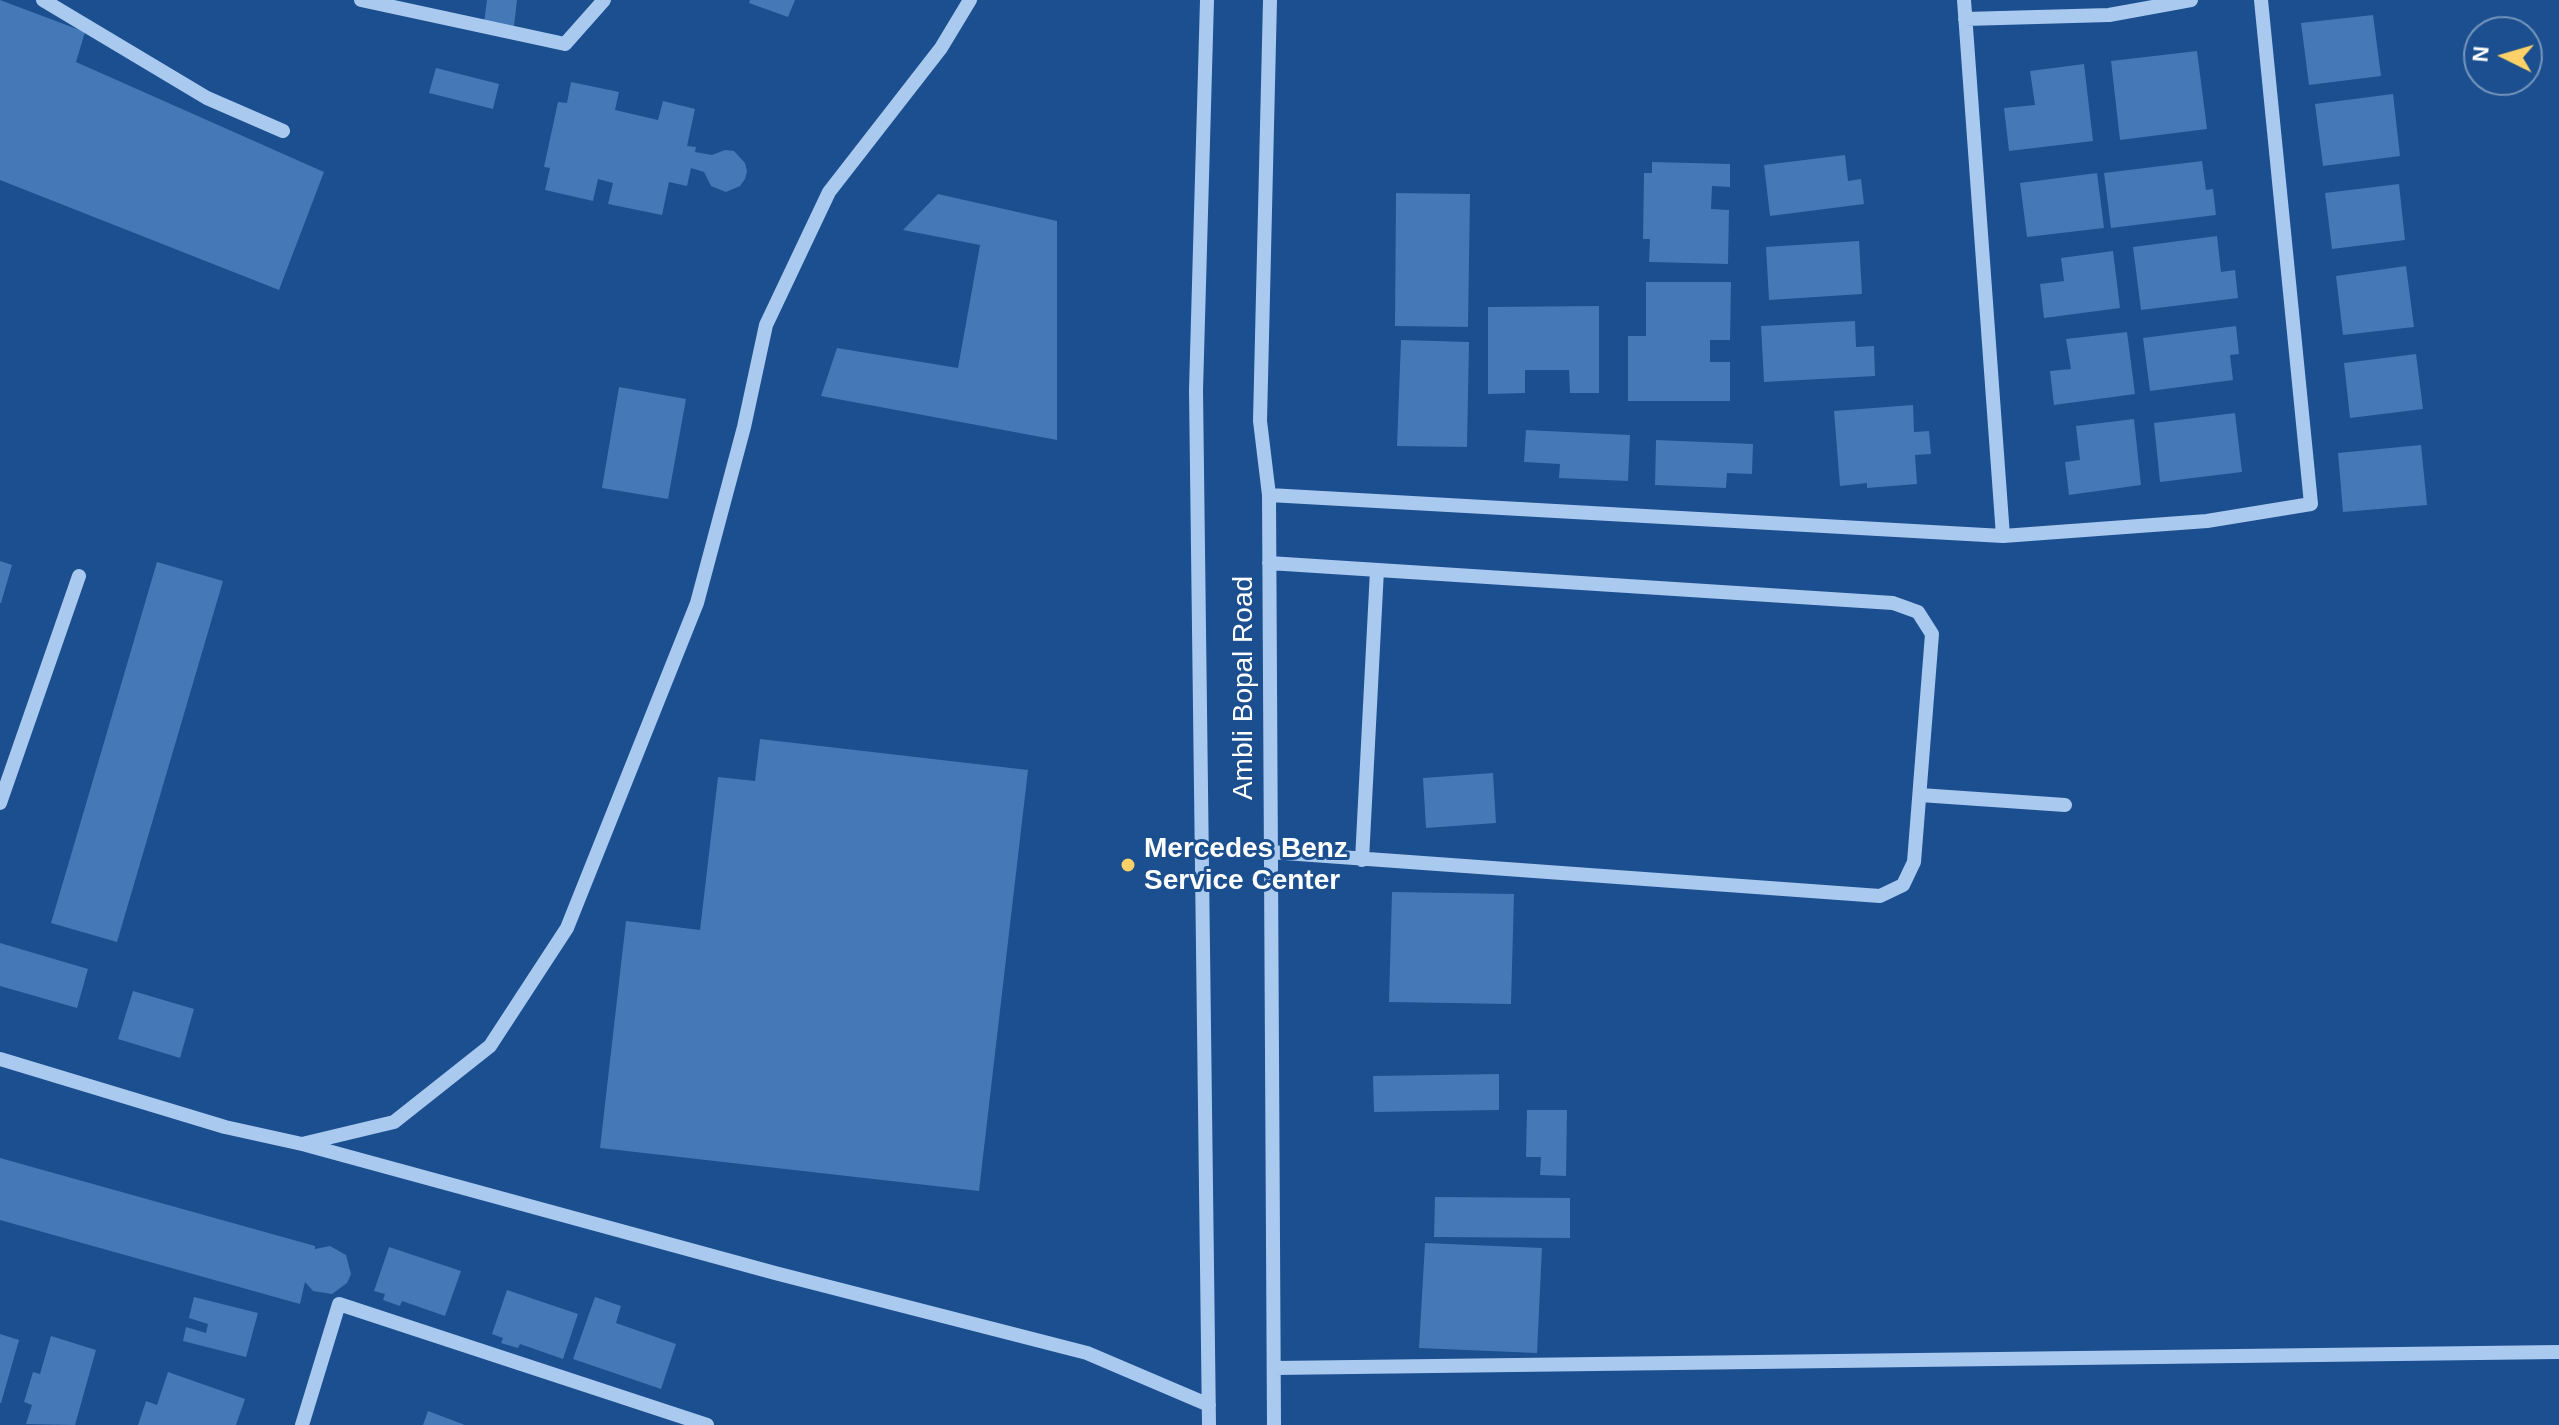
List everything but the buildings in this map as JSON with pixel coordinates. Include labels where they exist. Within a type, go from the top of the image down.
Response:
[{"type":"street","points":[[43,0],[207,98],[283,131]]},
{"type":"street","points":[[361,0],[565,44],[604,0]]},
{"type":"street","points":[[302,1144],[394,1122],[490,1046],[567,928],[697,603],[744,427],[766,325],[829,192],[941,48],[970,0]]},
{"type":"street","name":"Ambli Bopal Road","points":[[1207,0],[1196,390],[1209,1425]]},
{"type":"street","name":"Ambli Bopal Road","points":[[1270,0],[1260,421],[1269,495],[1274,1425]]},
{"type":"street","points":[[1964,0],[2003,536]]},
{"type":"street","points":[[1965,19],[2109,15],[2191,0]]},
{"type":"street","points":[[1269,495],[2003,536],[2207,521],[2311,504],[2261,0]]},
{"type":"street","points":[[1269,563],[1893,603],[1918,612],[1932,634],[1914,862],[1903,885],[1880,896],[1271,852]]},
{"type":"street","points":[[1362,860],[1377,570]]},
{"type":"street","points":[[0,803],[79,576]]},
{"type":"street","points":[[1920,795],[2065,805]]},
{"type":"street","points":[[0,1059],[225,1127],[302,1144],[775,1273],[1087,1353],[1209,1405]]},
{"type":"street","points":[[302,1425],[339,1304],[707,1425]]},
{"type":"street","points":[[1274,1368],[2559,1352]]},
{"type":"place","name":"Mercedes Benz Service Center","points":[[1128,865]]}]
